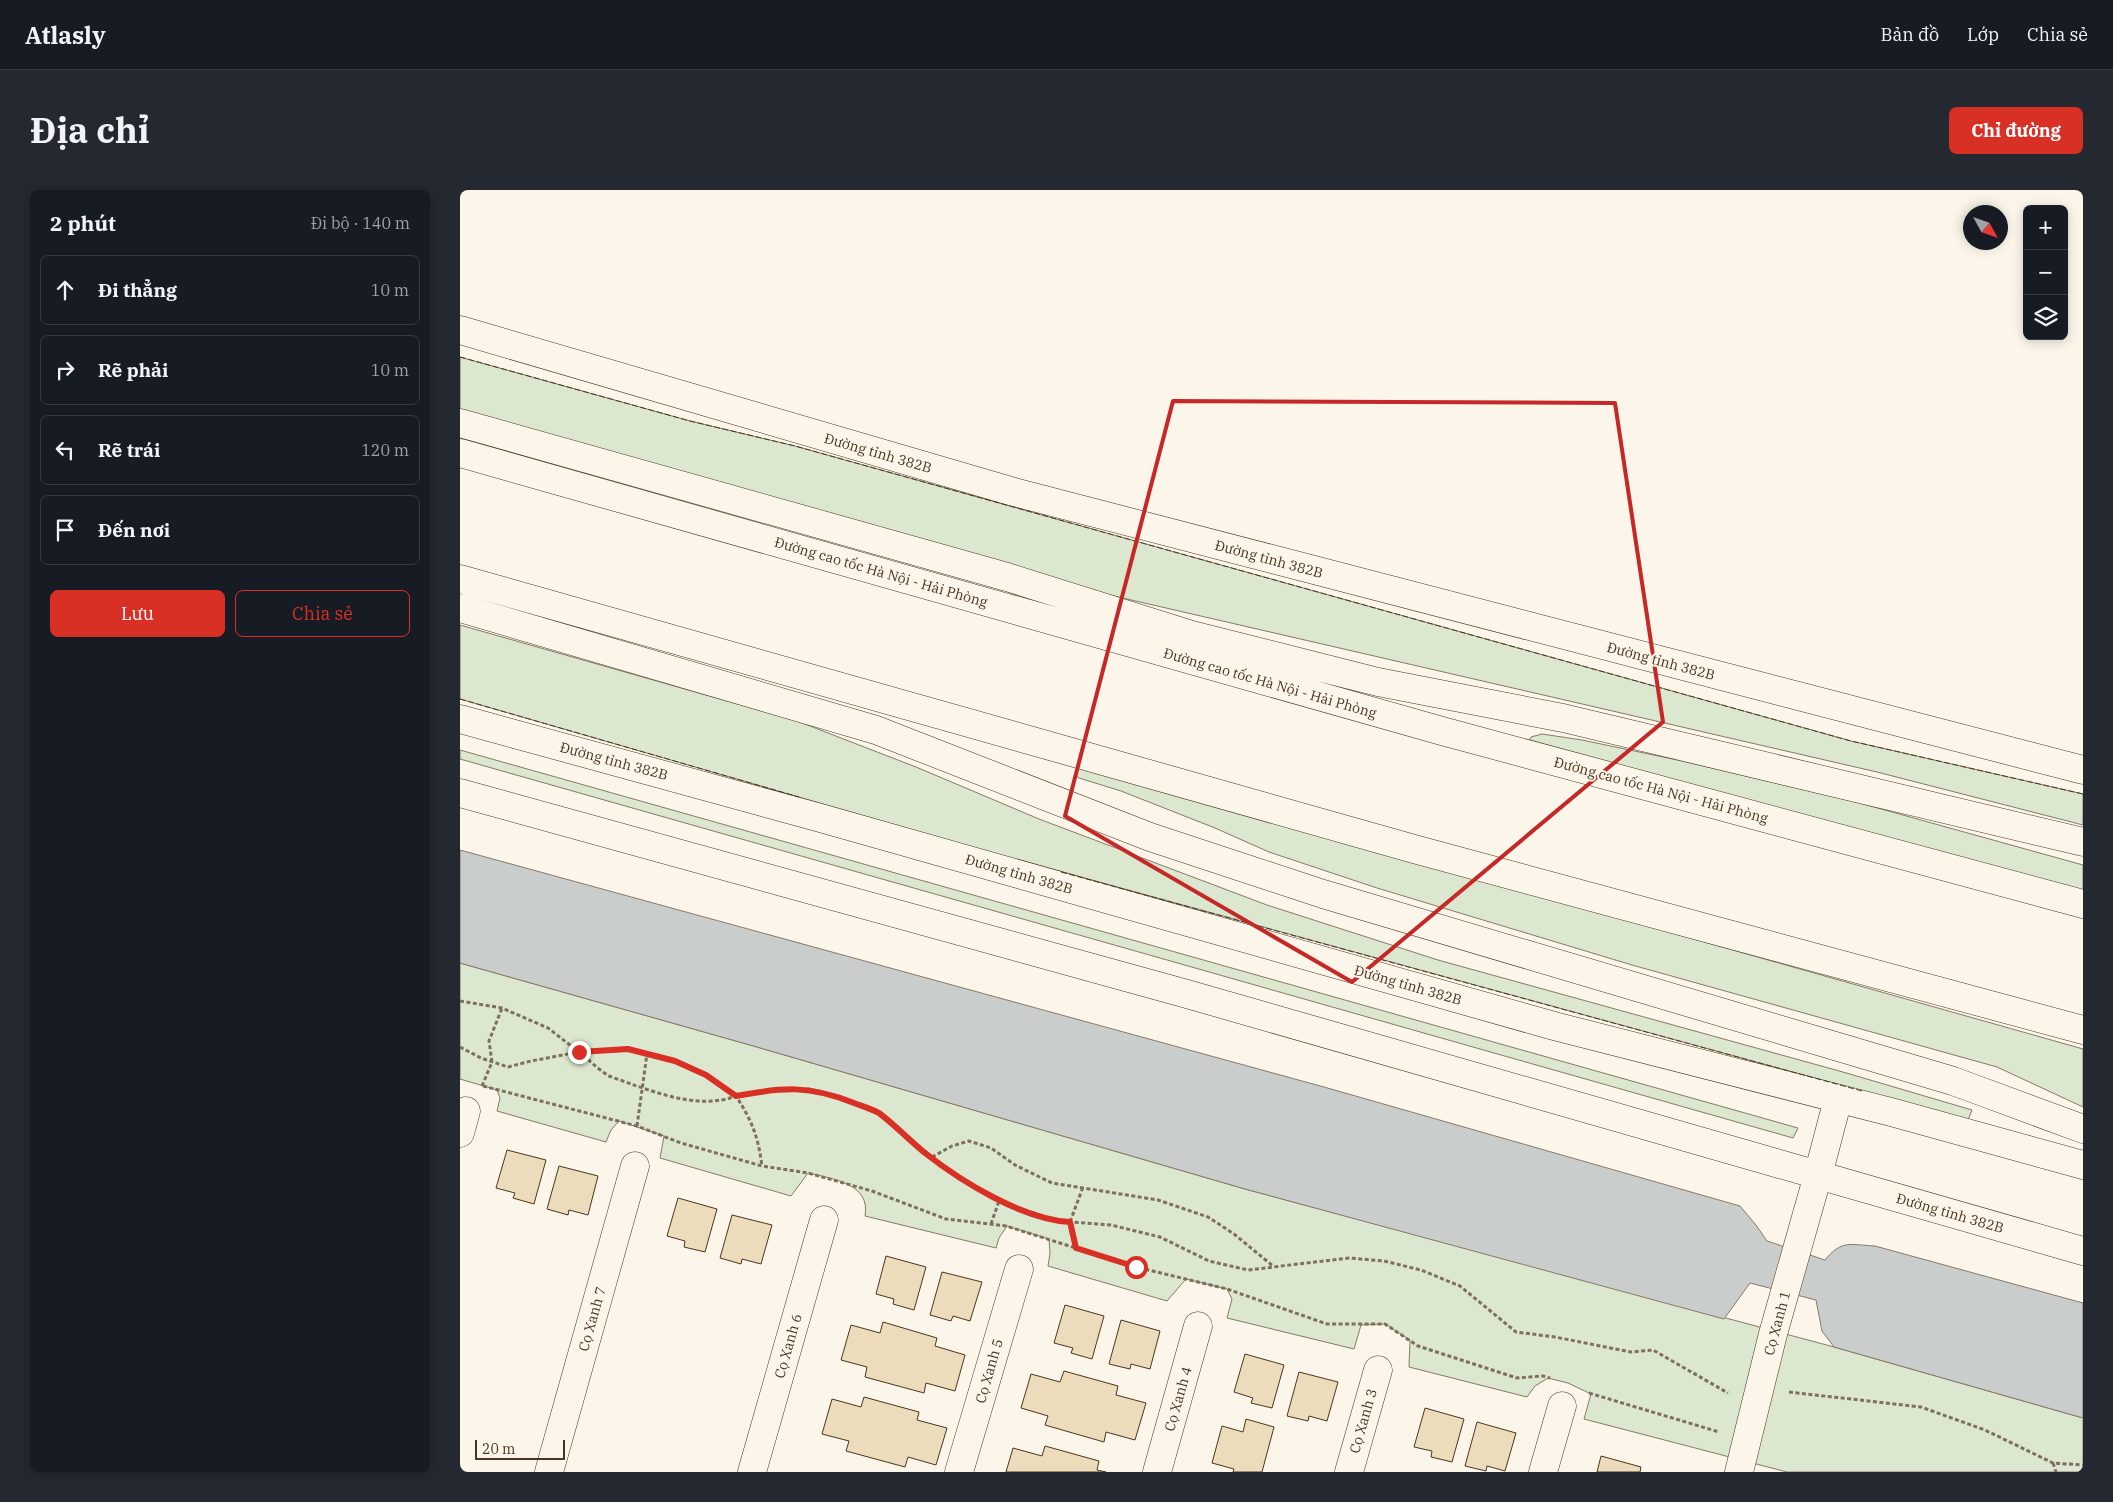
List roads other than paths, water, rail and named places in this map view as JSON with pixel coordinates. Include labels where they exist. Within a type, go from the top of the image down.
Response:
[{"type":"main road","name":"Đường tỉnh 382B","points":[[460,330],[1014,492],[2083,770]]},
{"type":"main road","points":[[460,423],[1007,577],[1192,635],[1378,682],[1563,718],[2083,842]]},
{"type":"main road","name":"Đường cao tốc Hà Nội - Hải Phòng","points":[[460,453],[1433,729],[2083,904]]},
{"type":"main road","points":[[460,579],[1414,849],[2083,1030]]},
{"type":"main road","points":[[460,608],[876,730],[1150,837],[1323,894],[1953,1081],[2083,1129]]},
{"type":"main road","name":"Đường tỉnh 382B","points":[[460,719],[817,816],[1554,1026],[1838,1099],[2083,1165]]},
{"type":"main road","name":"Đường tỉnh 382B","points":[[460,793],[1187,994],[2083,1251]]},
{"type":"main road","points":[[1818,1175],[1838,1099]]},
{"type":"main road","name":"Cọ Xanh 7","points":[[549,1472],[635,1166]]},
{"type":"main road","name":"Cọ Xanh 1","points":[[1739,1472],[1773,1334],[1818,1175]]},
{"type":"main road","name":"Cọ Xanh 6","points":[[752,1472],[824,1220]]},
{"type":"main road","name":"Cọ Xanh 5","points":[[959,1472],[1018,1269]]},
{"type":"main road","name":"Cọ Xanh 4","points":[[1157,1472],[1198,1326]]},
{"type":"main road","name":"Cọ Xanh 3","points":[[1349,1472],[1378,1370]]},
{"type":"main road","points":[[1543,1472],[1573,1398]]}]
